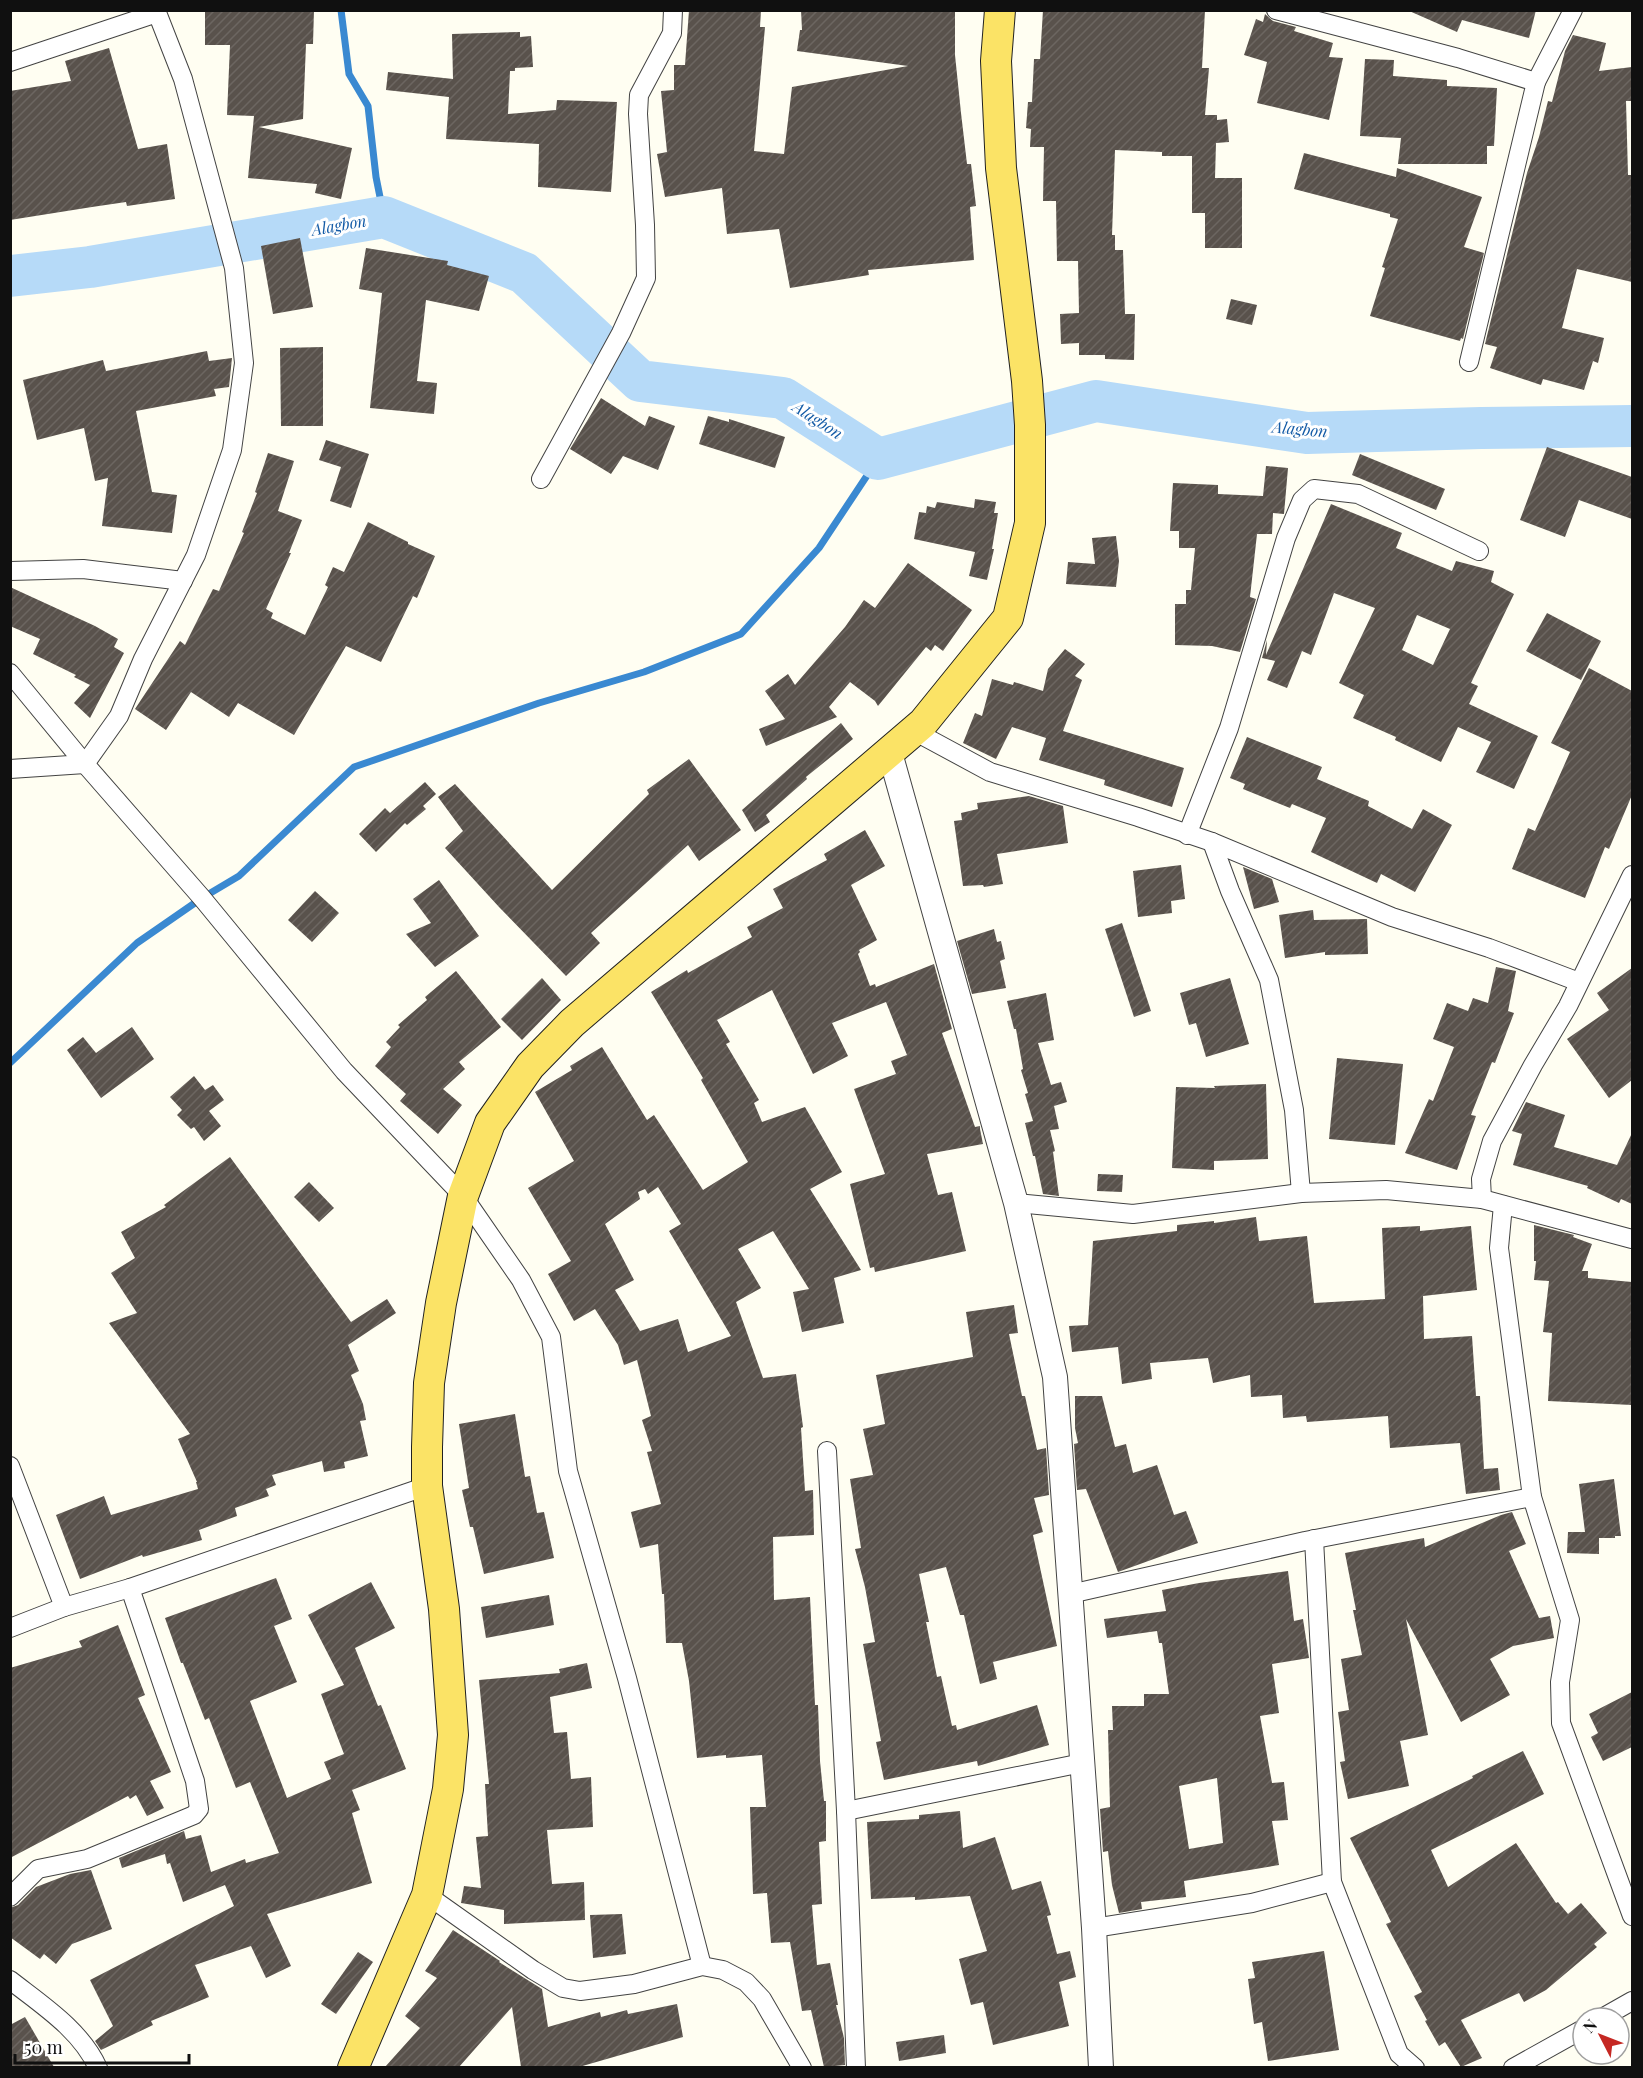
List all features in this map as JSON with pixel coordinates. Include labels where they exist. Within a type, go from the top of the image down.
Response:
[{"type":"main road","points":[[353,2067],[427,1895],[448,1789],[453,1735],[444,1609],[427,1486],[429,1383],[441,1303],[463,1196],[490,1123],[530,1066],[572,1023],[924,723],[1008,618],[1030,523],[1030,426],[1027,381],[1001,168],[996,61],[1000,10]]},
{"type":"street","points":[[541,479],[603,368],[646,278],[639,96],[672,33],[673,10]]},
{"type":"street","points":[[1276,10],[1458,58],[1536,82]]},
{"type":"street","points":[[1469,362],[1536,82],[1573,10]]},
{"type":"street","points":[[10,62],[40,54],[157,12],[183,78],[234,267],[244,363],[232,450],[196,555],[143,659],[119,716],[85,764]]},
{"type":"street","points":[[1187,835],[1229,728],[1286,538],[1302,500],[1314,489],[1358,494],[1479,551]]},
{"type":"street","points":[[10,571],[83,569],[183,582]]},
{"type":"street","points":[[10,673],[85,764],[202,898],[344,1071],[463,1196],[521,1280],[551,1337],[568,1471],[627,1678],[702,1966]]},
{"type":"street","points":[[914,731],[990,772],[1138,816],[1212,842],[1392,917],[1489,948],[1579,982]]},
{"type":"street","points":[[890,753],[1016,1203],[1055,1377],[1094,1928],[1101,2067]]},
{"type":"street","points":[[10,769],[85,764]]},
{"type":"street","points":[[1212,842],[1230,891],[1269,980],[1294,1110],[1301,1193]]},
{"type":"street","points":[[1482,1199],[1481,1179],[1492,1141],[1568,1006],[1632,875]]},
{"type":"street","points":[[1016,1203],[1132,1214],[1301,1193],[1386,1190],[1482,1199],[1632,1239]]},
{"type":"street","points":[[1503,1205],[1499,1248],[1533,1497],[1570,1620],[1560,1682],[1561,1723],[1632,1916]]},
{"type":"street","points":[[827,1451],[846,1811],[856,2067]]},
{"type":"street","points":[[10,1466],[64,1607]]},
{"type":"street","points":[[10,1628],[64,1607],[130,1588],[427,1486]]},
{"type":"street","points":[[1070,1594],[1314,1539],[1533,1497]]},
{"type":"street","points":[[1314,1539],[1332,1882],[1399,2054],[1415,2067]]},
{"type":"street","points":[[10,1897],[38,1869],[87,1859],[194,1815],[199,1809],[195,1781],[130,1588]]},
{"type":"street","points":[[846,1811],[1082,1763]]},
{"type":"street","points":[[1094,1928],[1252,1903],[1332,1882]]},
{"type":"street","points":[[427,1895],[533,1970],[563,1988],[580,1991],[634,1984],[702,1966],[723,1970],[746,1982],[762,1999],[802,2067]]},
{"type":"street","points":[[10,1980],[79,2038],[91,2052],[98,2067]]},
{"type":"street","points":[[1513,2067],[1571,2036]]},
{"type":"building","points":[[205,10],[314,10],[313,44],[306,44],[303,119],[259,127],[352,148],[341,199],[315,193],[317,184],[248,178],[254,116],[227,115],[230,45],[205,45]]},
{"type":"building","points":[[689,10],[761,10],[760,27],[765,27],[754,151],[784,154],[792,87],[908,66],[797,51],[800,30],[802,30],[801,10],[955,10],[955,55],[961,113],[967,164],[971,164],[976,206],[970,207],[974,260],[868,270],[869,275],[790,288],[779,229],[727,234],[722,188],[665,197],[657,154],[667,152],[661,91],[674,90],[674,65],[685,65]]},
{"type":"building","points":[[1043,10],[1205,10],[1202,68],[1209,68],[1205,115],[1217,115],[1217,120],[1227,119],[1229,142],[1216,143],[1215,178],[1242,178],[1242,248],[1205,248],[1205,213],[1192,213],[1192,156],[1162,156],[1162,152],[1115,150],[1112,235],[1115,235],[1115,250],[1123,250],[1125,314],[1135,314],[1134,360],[1105,359],[1105,355],[1079,355],[1079,343],[1061,344],[1060,314],[1079,313],[1078,261],[1057,261],[1056,201],[1043,201],[1044,147],[1030,147],[1031,129],[1026,128],[1028,102],[1032,102],[1034,59],[1040,59]]},
{"type":"building","points":[[1407,10],[1536,10],[1529,38],[1462,20],[1457,32]]},
{"type":"building","points":[[1265,14],[1273,21],[1296,27],[1294,31],[1333,43],[1329,57],[1343,58],[1329,120],[1257,103],[1267,62],[1244,55],[1256,19],[1263,22]]},
{"type":"building","points":[[520,32],[520,37],[531,36],[533,67],[515,68],[515,71],[510,71],[508,114],[556,110],[557,100],[617,102],[611,192],[538,187],[539,144],[446,139],[449,97],[386,90],[388,72],[453,79],[452,34]]},
{"type":"building","points":[[1573,35],[1606,43],[1599,71],[1632,67],[1632,101],[1626,101],[1628,175],[1632,175],[1632,282],[1577,269],[1562,328],[1604,338],[1598,363],[1593,361],[1584,390],[1543,379],[1541,385],[1490,368],[1497,347],[1485,344],[1527,173],[1548,101],[1552,102],[1565,51]]},
{"type":"building","points":[[109,48],[138,149],[167,144],[175,199],[127,206],[126,202],[10,220],[10,91],[71,81],[65,61]]},
{"type":"building","points":[[1365,59],[1394,60],[1393,76],[1447,80],[1447,86],[1497,88],[1494,146],[1487,146],[1487,164],[1398,164],[1401,138],[1360,136]]},
{"type":"building","points":[[1304,153],[1396,177],[1397,168],[1482,197],[1464,247],[1484,253],[1463,339],[1461,338],[1460,341],[1370,316],[1385,268],[1382,267],[1398,219],[1390,217],[1390,214],[1294,189]]},
{"type":"building","points":[[300,238],[313,307],[273,314],[261,246]]},
{"type":"building","points":[[366,248],[448,261],[447,265],[489,276],[479,311],[426,300],[417,381],[437,383],[434,414],[370,408],[382,293],[359,289]]},
{"type":"building","points":[[1231,299],[1257,305],[1252,325],[1226,319]]},
{"type":"building","points":[[323,347],[323,426],[281,426],[280,348]]},
{"type":"building","points":[[207,351],[209,361],[232,358],[229,387],[214,389],[216,396],[136,411],[152,492],[177,495],[172,533],[102,526],[108,478],[95,481],[84,428],[37,440],[23,380],[103,360],[106,371]]},
{"type":"building","points":[[601,398],[645,426],[649,416],[675,426],[658,470],[623,456],[611,474],[570,449]]},
{"type":"building","points":[[708,416],[729,422],[729,419],[785,437],[775,468],[699,444]]},
{"type":"building","points":[[326,440],[369,454],[351,508],[330,501],[341,467],[319,460]]},
{"type":"building","points":[[1547,447],[1632,477],[1632,519],[1579,500],[1565,537],[1520,520]]},
{"type":"building","points":[[268,453],[294,461],[278,511],[302,520],[289,553],[291,553],[266,609],[273,613],[271,618],[305,635],[328,587],[325,585],[333,567],[344,572],[368,522],[435,556],[417,598],[413,596],[381,662],[346,646],[294,735],[238,703],[229,717],[191,692],[166,730],[135,709],[180,641],[185,645],[213,589],[219,591],[244,533],[242,532],[257,493],[255,492]]},
{"type":"building","points":[[1360,454],[1445,489],[1436,510],[1352,475]]},
{"type":"building","points":[[1266,466],[1288,468],[1284,514],[1273,513],[1272,534],[1257,534],[1250,597],[1256,599],[1240,652],[1212,646],[1175,645],[1175,604],[1186,604],[1186,590],[1191,590],[1195,548],[1179,548],[1179,531],[1170,531],[1173,483],[1218,485],[1218,494],[1263,496]]},
{"type":"building","points":[[975,499],[996,502],[994,513],[998,513],[992,549],[994,549],[987,580],[969,576],[975,552],[914,539],[919,512],[926,513],[927,506],[935,508],[937,502],[974,508]]},
{"type":"building","points":[[1331,504],[1402,533],[1396,548],[1452,571],[1456,561],[1494,571],[1491,582],[1514,594],[1471,683],[1478,686],[1469,704],[1538,736],[1514,789],[1476,772],[1491,742],[1458,727],[1441,762],[1395,740],[1396,737],[1353,718],[1364,695],[1339,683],[1375,608],[1334,593],[1311,655],[1302,651],[1287,688],[1267,680],[1275,661],[1262,658],[1267,640],[1266,655]],"holes":[[[1417,615],[1450,629],[1433,665],[1402,650]]]},
{"type":"building","points":[[1116,536],[1119,561],[1116,587],[1066,584],[1068,562],[1095,564],[1092,538]]},
{"type":"building","points":[[908,563],[972,610],[943,651],[935,645],[931,651],[926,647],[878,706],[875,701],[850,682],[829,707],[837,717],[766,746],[759,729],[785,719],[765,691],[788,674],[795,685],[845,627],[864,600],[875,608]]},
{"type":"building","points":[[10,587],[118,639],[114,647],[124,653],[90,718],[74,703],[90,685],[74,677],[76,675],[33,654],[40,639],[10,626]]},
{"type":"building","points":[[1547,613],[1601,641],[1581,680],[1526,651]]},
{"type":"building","points":[[1065,649],[1085,664],[1075,676],[1082,680],[1063,731],[1184,768],[1172,807],[1104,785],[1105,780],[1039,760],[1046,738],[1012,727],[996,759],[963,743],[975,713],[982,716],[992,679],[1013,685],[1014,682],[1043,691],[1048,669]]},
{"type":"building","points":[[1589,668],[1632,691],[1632,795],[1609,849],[1605,847],[1585,898],[1512,869],[1528,828],[1535,831],[1570,752],[1551,743]]},
{"type":"building","points":[[841,723],[853,739],[806,777],[807,779],[766,815],[770,822],[755,832],[742,810]]},
{"type":"building","points":[[1247,737],[1322,767],[1317,779],[1369,801],[1368,806],[1412,829],[1423,809],[1452,825],[1415,892],[1381,874],[1377,883],[1311,852],[1326,818],[1292,804],[1290,808],[1243,789],[1245,784],[1230,778]]},
{"type":"building","points":[[689,759],[741,830],[699,861],[688,845],[591,933],[600,943],[566,976],[445,848],[463,831],[438,797],[455,784],[552,890],[649,794],[647,790]]},
{"type":"building","points":[[425,782],[436,794],[423,806],[426,809],[407,825],[405,823],[376,852],[359,834],[385,808],[390,813]]},
{"type":"building","points":[[1029,796],[1063,806],[1068,843],[997,854],[1003,884],[984,887],[983,885],[963,886],[954,821],[962,820],[961,813],[978,809],[977,803]]},
{"type":"building","points":[[865,830],[885,866],[851,885],[877,940],[859,950],[858,954],[870,986],[875,984],[876,987],[934,964],[952,1029],[942,1033],[975,1127],[980,1126],[983,1144],[927,1154],[938,1195],[952,1192],[966,1251],[875,1272],[874,1267],[870,1268],[850,1184],[885,1174],[854,1089],[896,1074],[891,1061],[907,1055],[886,1002],[832,1023],[848,1056],[813,1074],[772,990],[717,1020],[730,1042],[726,1044],[759,1100],[754,1103],[762,1122],[805,1107],[842,1172],[810,1189],[861,1270],[834,1278],[844,1323],[802,1332],[793,1292],[809,1289],[773,1231],[738,1249],[761,1288],[736,1302],[763,1378],[796,1374],[803,1427],[801,1428],[805,1491],[813,1490],[814,1535],[773,1537],[774,1600],[810,1597],[815,1705],[818,1705],[820,1761],[824,1801],[826,1801],[826,1841],[819,1842],[822,1904],[812,1905],[817,1965],[830,1963],[838,2005],[836,2005],[844,2038],[845,2065],[824,2067],[811,2010],[802,2011],[790,1942],[771,1943],[767,1893],[753,1894],[750,1807],[766,1807],[762,1755],[697,1758],[689,1681],[682,1643],[666,1643],[664,1594],[662,1594],[658,1544],[640,1548],[631,1512],[661,1504],[647,1452],[652,1451],[642,1420],[651,1416],[637,1360],[624,1365],[618,1345],[595,1309],[574,1321],[548,1274],[571,1261],[528,1188],[574,1161],[535,1092],[572,1070],[570,1066],[602,1047],[647,1120],[654,1115],[703,1190],[748,1162],[701,1080],[703,1078],[651,992],[687,970],[688,973],[752,937],[747,927],[783,908],[773,889],[827,860],[824,854]],"holes":[[[658,1187],[681,1224],[669,1231],[731,1336],[688,1352],[678,1319],[640,1331],[615,1290],[634,1280],[605,1224],[640,1199],[638,1192],[645,1189],[648,1194]]]},
{"type":"building","points":[[1181,865],[1185,899],[1171,901],[1172,913],[1138,917],[1133,871]]},
{"type":"building","points":[[1243,867],[1272,879],[1279,902],[1254,909]]},
{"type":"building","points":[[439,880],[479,936],[435,967],[406,934],[431,923],[413,899]]},
{"type":"building","points":[[315,891],[339,913],[312,942],[288,920]]},
{"type":"building","points":[[1313,910],[1314,920],[1367,919],[1368,954],[1325,955],[1325,952],[1285,958],[1279,915]]},
{"type":"building","points":[[1122,923],[1151,1011],[1134,1017],[1105,929]]},
{"type":"building","points":[[994,929],[997,942],[1001,941],[1005,959],[1000,961],[1006,988],[972,994],[957,941]]},
{"type":"building","points":[[1496,967],[1516,971],[1508,1011],[1514,1013],[1495,1063],[1492,1062],[1471,1115],[1476,1116],[1457,1170],[1405,1153],[1429,1099],[1433,1101],[1454,1047],[1433,1039],[1447,1003],[1468,1011],[1473,998],[1488,1003]]},
{"type":"building","points":[[1632,968],[1632,1080],[1609,1098],[1567,1039],[1609,1010],[1597,993]]},
{"type":"building","points":[[456,971],[501,1027],[459,1062],[465,1069],[443,1089],[462,1105],[438,1134],[400,1101],[406,1094],[375,1066],[391,1047],[386,1042],[400,1027],[398,1025],[427,1000],[425,997]]},
{"type":"building","points":[[542,978],[561,1000],[522,1040],[501,1019]]},
{"type":"building","points":[[1230,978],[1249,1044],[1206,1057],[1196,1023],[1189,1025],[1180,993]]},
{"type":"building","points":[[1046,993],[1054,1040],[1038,1043],[1051,1085],[1061,1082],[1067,1102],[1054,1106],[1059,1129],[1050,1130],[1055,1151],[1053,1152],[1059,1196],[1043,1194],[1025,1123],[1033,1121],[1025,1094],[1028,1093],[1021,1070],[1023,1069],[1016,1029],[1014,1029],[1007,1001]]},
{"type":"building","points":[[132,1027],[154,1059],[101,1098],[67,1050],[83,1037],[96,1053]]},
{"type":"building","points":[[1337,1058],[1403,1064],[1395,1145],[1329,1139]]},
{"type":"building","points":[[194,1076],[205,1090],[213,1085],[224,1100],[209,1111],[221,1126],[204,1141],[194,1127],[191,1129],[177,1115],[182,1110],[170,1097]]},
{"type":"building","points":[[1266,1084],[1268,1159],[1214,1161],[1214,1170],[1172,1168],[1176,1087],[1215,1088],[1214,1086]]},
{"type":"building","points":[[1526,1102],[1565,1115],[1554,1147],[1617,1165],[1632,1133],[1632,1204],[1621,1199],[1619,1203],[1587,1188],[1588,1186],[1513,1165],[1522,1134],[1512,1131]]},
{"type":"building","points":[[230,1157],[351,1322],[387,1299],[396,1313],[348,1345],[359,1371],[351,1375],[363,1404],[366,1420],[360,1421],[368,1456],[344,1462],[345,1468],[324,1472],[322,1461],[272,1475],[276,1485],[266,1489],[269,1496],[235,1508],[237,1516],[199,1530],[202,1540],[143,1557],[142,1555],[80,1579],[56,1515],[104,1496],[111,1515],[198,1489],[178,1439],[190,1434],[109,1323],[137,1313],[111,1273],[135,1258],[121,1232],[166,1207],[164,1205]]},
{"type":"building","points":[[1098,1174],[1123,1175],[1122,1192],[1097,1191]]},
{"type":"building","points":[[309,1182],[334,1208],[319,1222],[294,1197]]},
{"type":"building","points":[[1256,1217],[1259,1241],[1307,1236],[1314,1303],[1385,1299],[1382,1228],[1420,1226],[1420,1231],[1471,1226],[1477,1290],[1423,1296],[1424,1339],[1472,1336],[1476,1396],[1480,1396],[1484,1469],[1498,1468],[1500,1490],[1466,1494],[1460,1443],[1390,1448],[1388,1416],[1307,1422],[1306,1416],[1283,1418],[1282,1395],[1251,1397],[1250,1375],[1213,1383],[1208,1358],[1150,1363],[1152,1379],[1122,1384],[1118,1347],[1072,1352],[1069,1326],[1088,1325],[1093,1241],[1177,1231],[1177,1225]]},
{"type":"building","points":[[1534,1225],[1574,1235],[1573,1237],[1592,1244],[1582,1271],[1588,1271],[1588,1278],[1632,1282],[1632,1405],[1548,1401],[1552,1333],[1543,1332],[1549,1281],[1534,1280],[1536,1261],[1534,1261]]},
{"type":"building","points":[[1014,1305],[1018,1333],[1009,1334],[1022,1396],[1025,1396],[1037,1450],[1046,1448],[1049,1495],[1034,1498],[1043,1532],[1033,1535],[1057,1646],[993,1662],[997,1679],[980,1684],[964,1615],[960,1615],[946,1567],[919,1574],[937,1677],[941,1676],[952,1726],[956,1725],[957,1730],[1037,1705],[1049,1745],[978,1766],[977,1761],[884,1780],[876,1742],[881,1741],[863,1644],[875,1642],[855,1549],[861,1548],[850,1479],[873,1475],[863,1429],[885,1424],[876,1375],[973,1357],[966,1312]]},
{"type":"building","points":[[1075,1396],[1102,1396],[1115,1447],[1126,1444],[1133,1473],[1157,1465],[1174,1515],[1186,1511],[1198,1543],[1118,1572],[1086,1489],[1077,1490],[1074,1444],[1078,1443],[1075,1428]]},
{"type":"building","points":[[515,1414],[525,1477],[530,1476],[537,1513],[544,1512],[554,1558],[484,1574],[462,1490],[469,1488],[459,1424]]},
{"type":"building","points":[[1614,1479],[1621,1536],[1599,1538],[1599,1554],[1567,1553],[1568,1532],[1585,1532],[1579,1484]]},
{"type":"building","points":[[1512,1512],[1526,1544],[1509,1551],[1539,1618],[1550,1616],[1554,1638],[1513,1646],[1490,1659],[1510,1695],[1461,1722],[1406,1619],[1428,1735],[1400,1741],[1409,1786],[1348,1799],[1340,1762],[1345,1761],[1338,1712],[1349,1710],[1341,1659],[1362,1655],[1345,1553],[1424,1538],[1425,1547]]},
{"type":"building","points":[[1288,1571],[1294,1621],[1303,1619],[1309,1658],[1272,1664],[1279,1713],[1260,1716],[1272,1783],[1284,1782],[1288,1820],[1272,1821],[1279,1865],[1184,1881],[1186,1897],[1141,1902],[1142,1909],[1119,1913],[1112,1885],[1108,1851],[1103,1852],[1100,1809],[1110,1807],[1108,1730],[1113,1730],[1112,1706],[1144,1706],[1144,1694],[1169,1694],[1162,1643],[1159,1643],[1157,1631],[1107,1638],[1104,1619],[1166,1611],[1162,1590]],"holes":[[[1217,1778],[1223,1843],[1189,1849],[1179,1786]]]},
{"type":"building","points":[[276,1578],[292,1619],[274,1626],[297,1682],[250,1701],[287,1798],[331,1779],[324,1762],[344,1754],[321,1694],[344,1685],[308,1615],[371,1582],[395,1628],[355,1648],[378,1706],[381,1705],[406,1769],[352,1790],[360,1810],[352,1813],[372,1883],[267,1914],[291,1966],[266,1978],[251,1946],[195,1965],[209,1997],[151,2021],[153,2025],[101,2050],[95,2041],[113,2026],[90,1980],[234,1906],[225,1885],[183,1902],[165,1854],[122,1868],[119,1858],[184,1831],[186,1839],[201,1835],[211,1872],[245,1859],[246,1863],[279,1853],[250,1782],[236,1788],[209,1718],[205,1720],[183,1663],[181,1663],[165,1618]]},
{"type":"building","points":[[549,1595],[554,1625],[486,1638],[481,1607]]},
{"type":"building","points":[[118,1625],[145,1695],[138,1698],[171,1772],[150,1781],[164,1808],[147,1816],[136,1795],[130,1799],[128,1796],[10,1858],[10,1668],[82,1647],[79,1641]]},
{"type":"building","points":[[587,1663],[592,1688],[550,1697],[554,1733],[567,1732],[571,1779],[591,1777],[593,1827],[547,1830],[552,1884],[584,1882],[585,1920],[504,1924],[504,1910],[461,1903],[464,1886],[481,1888],[476,1837],[488,1836],[485,1784],[489,1784],[479,1680],[560,1673],[559,1669]]},
{"type":"building","points":[[1632,1692],[1632,1747],[1603,1761],[1591,1737],[1598,1733],[1589,1714]]},
{"type":"building","points":[[1523,1751],[1544,1794],[1431,1850],[1448,1887],[1516,1843],[1556,1903],[1558,1902],[1568,1914],[1581,1903],[1607,1933],[1594,1944],[1597,1947],[1546,1990],[1524,2002],[1519,1993],[1461,2020],[1482,2058],[1461,2067],[1445,2042],[1439,2046],[1425,2021],[1427,2020],[1414,1996],[1422,1992],[1386,1924],[1391,1922],[1350,1838]]},
{"type":"building","points":[[960,1811],[963,1848],[995,1837],[1012,1890],[1041,1881],[1051,1915],[1047,1916],[1057,1954],[1070,1951],[1076,1977],[1059,1982],[1069,2026],[993,2045],[983,2002],[971,2005],[959,1959],[987,1951],[970,1896],[915,1900],[915,1897],[871,1899],[867,1822],[919,1819],[919,1815]]},
{"type":"building","points":[[91,1870],[112,1929],[72,1944],[56,1964],[44,1954],[40,1959],[10,1937],[10,1908],[18,1905],[36,1887],[70,1874]]},
{"type":"building","points":[[622,1914],[626,1954],[593,1958],[590,1915]]},
{"type":"building","points":[[453,1930],[542,1989],[548,2027],[600,2012],[601,2017],[627,2010],[628,2014],[677,2004],[683,2037],[579,2067],[521,2067],[512,2007],[459,2067],[385,2067],[420,2028],[405,2016],[437,1978],[425,1971]]},
{"type":"building","points":[[1324,1951],[1339,2050],[1268,2061],[1262,2022],[1254,2024],[1248,1979],[1255,1978],[1252,1962]]},
{"type":"building","points":[[358,1952],[373,1962],[336,2014],[321,2004]]},
{"type":"building","points":[[25,2017],[54,2067],[10,2067],[10,2025]]},
{"type":"building","points":[[944,2035],[946,2053],[899,2061],[896,2042]]},
{"type":"waterway","points":[[341,10],[349,74],[368,106],[376,177],[384,217]]},
{"type":"waterway","name":"Alagbon","points":[[10,276],[90,267],[384,217],[524,273],[640,381],[783,398],[878,459],[1096,401],[1307,433],[1632,426]]},
{"type":"waterway","points":[[10,1063],[137,943],[202,898],[239,876],[354,767],[539,703],[644,672],[741,634],[819,548],[878,459]]}]
